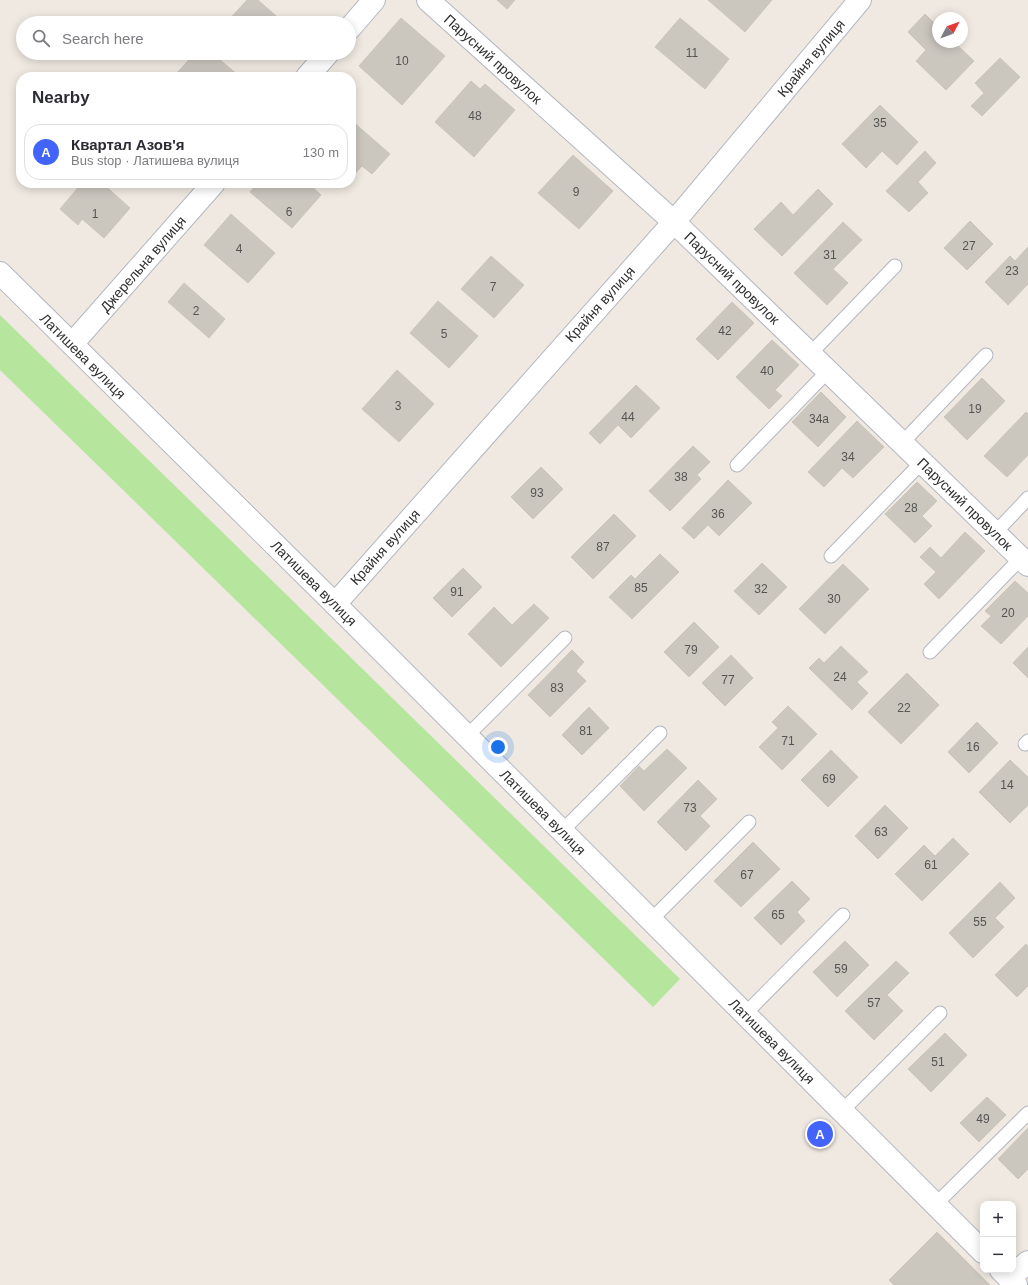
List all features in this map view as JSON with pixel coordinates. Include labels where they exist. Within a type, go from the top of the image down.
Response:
[{"type":"street","points":[[356,21],[374,0]]},
{"type":"street","name":"Парусний провулок","points":[[428,0],[674,222],[1024,562]]},
{"type":"street","name":"Крайня вулиця","points":[[334,604],[674,222],[860,0]]},
{"type":"street","points":[[311,72],[322,60]]},
{"type":"street","name":"Джерельна вулиця","points":[[72,344],[210,188]]},
{"type":"street","name":"Латишева вулиця","points":[[0,273],[467,736],[980,1249]]},
{"type":"street","points":[[1009,1278],[1028,1262]]},
{"type":"lane","points":[[810,354],[895,266]]},
{"type":"lane","points":[[902,443],[986,355]]},
{"type":"lane","points":[[737,465],[828,372]]},
{"type":"lane","points":[[831,556],[922,462]]},
{"type":"lane","points":[[995,533],[1028,498]]},
{"type":"lane","points":[[930,652],[1024,562]]},
{"type":"lane","points":[[467,736],[565,638]]},
{"type":"lane","points":[[562,831],[660,733]]},
{"type":"lane","points":[[651,920],[749,822]]},
{"type":"lane","points":[[745,1014],[843,916]]},
{"type":"lane","points":[[842,1111],[940,1013]]},
{"type":"lane","points":[[936,1204],[1028,1113]]},
{"type":"green space","points":[[0,315],[680,979],[653,1007],[0,370]]},
{"type":"building","points":[[247,0],[258,0],[276,16],[232,16]]},
{"type":"building","points":[[497,0],[515,0],[507,9]]},
{"type":"building","points":[[708,0],[772,0],[745,32]]},
{"type":"building","points":[[925,14],[932,21],[932,48],[960,48],[974,61],[946,90],[916,61],[926,50],[908,32]]},
{"type":"building","points":[[401,18],[445,56],[402,105],[359,66]]},
{"type":"building","points":[[680,18],[729,59],[705,89],[655,47]]},
{"type":"building","points":[[1000,58],[1020,77],[982,116],[971,106],[984,93],[975,83]]},
{"type":"building","points":[[189,60],[220,60],[234,72],[178,72]]},
{"type":"building","points":[[471,81],[480,89],[485,84],[515,110],[474,157],[435,122]]},
{"type":"building","points":[[880,105],[918,142],[897,165],[882,151],[866,168],[842,144]]},
{"type":"building","points":[[356,124],[390,154],[372,174],[362,166],[356,173]]},
{"type":"building","points":[[925,151],[936,163],[918,182],[928,193],[909,212],[886,191]]},
{"type":"building","points":[[573,155],[613,191],[579,229],[538,193]]},
{"type":"building","points":[[78,188],[108,188],[130,208],[104,238],[82,219],[78,225],[60,209]]},
{"type":"building","points":[[254,188],[313,188],[321,195],[292,228],[250,192]]},
{"type":"building","points":[[818,189],[833,204],[782,256],[754,229],[781,202],[793,215]]},
{"type":"building","points":[[231,214],[275,253],[248,283],[204,245]]},
{"type":"building","points":[[970,221],[993,244],[967,270],[944,248]]},
{"type":"building","points":[[843,222],[862,240],[833,269],[848,283],[827,305],[794,273]]},
{"type":"building","points":[[1028,247],[1028,284],[1008,305],[985,282],[1010,256],[1015,261]]},
{"type":"building","points":[[491,256],[524,285],[494,318],[461,289]]},
{"type":"building","points":[[184,283],[225,319],[209,338],[168,302]]},
{"type":"building","points":[[438,301],[478,336],[449,368],[410,333]]},
{"type":"building","points":[[732,302],[754,323],[718,360],[696,339]]},
{"type":"building","points":[[772,340],[799,365],[775,390],[782,396],[769,409],[736,377]]},
{"type":"building","points":[[397,370],[434,404],[399,442],[362,409]]},
{"type":"building","points":[[982,378],[1005,401],[967,440],[944,417]]},
{"type":"building","points":[[636,385],[660,408],[631,438],[618,425],[600,444],[589,433]]},
{"type":"building","points":[[821,392],[846,417],[818,447],[792,422]]},
{"type":"building","points":[[1026,412],[1028,414],[1028,455],[1007,477],[984,456]]},
{"type":"building","points":[[857,421],[884,447],[853,478],[842,468],[824,487],[808,472]]},
{"type":"building","points":[[693,446],[710,462],[697,475],[701,479],[670,511],[649,491]]},
{"type":"building","points":[[541,467],[563,489],[533,519],[511,497]]},
{"type":"building","points":[[728,480],[752,503],[719,536],[708,525],[694,539],[682,528]]},
{"type":"building","points":[[917,482],[937,501],[922,516],[932,526],[915,543],[885,514]]},
{"type":"building","points":[[614,514],[636,536],[593,579],[571,557]]},
{"type":"building","points":[[965,532],[985,551],[939,599],[924,584],[936,572],[920,557],[930,547],[941,558]]},
{"type":"building","points":[[660,554],[679,572],[632,619],[609,597],[631,575],[635,579]]},
{"type":"building","points":[[762,563],[787,587],[759,615],[734,591]]},
{"type":"building","points":[[843,564],[869,589],[825,634],[799,609]]},
{"type":"building","points":[[463,568],[482,587],[452,617],[433,598]]},
{"type":"building","points":[[1015,581],[1028,593],[1028,616],[1001,644],[981,626],[991,616],[985,611]]},
{"type":"building","points":[[534,604],[549,618],[501,667],[468,634],[494,607],[512,625]]},
{"type":"building","points":[[694,622],[719,647],[689,677],[664,652]]},
{"type":"building","points":[[841,646],[868,672],[857,682],[868,693],[852,710],[809,668],[819,658],[824,663]]},
{"type":"building","points":[[1028,647],[1028,678],[1013,663]]},
{"type":"building","points":[[572,650],[584,662],[576,671],[586,681],[550,717],[528,695]]},
{"type":"building","points":[[731,655],[753,678],[725,706],[702,683]]},
{"type":"building","points":[[907,673],[939,705],[901,744],[868,712]]},
{"type":"building","points":[[788,706],[817,734],[782,770],[759,747],[778,728],[772,722]]},
{"type":"building","points":[[589,707],[609,728],[582,755],[562,735]]},
{"type":"building","points":[[977,722],[998,743],[969,773],[948,752]]},
{"type":"building","points":[[667,749],[687,768],[644,811],[620,786],[639,766],[644,771]]},
{"type":"building","points":[[831,750],[858,777],[828,807],[801,780]]},
{"type":"building","points":[[1010,760],[1028,777],[1028,805],[1010,823],[979,792]]},
{"type":"building","points":[[698,780],[717,799],[700,816],[710,826],[686,851],[657,822]]},
{"type":"building","points":[[885,805],[908,828],[878,859],[855,836]]},
{"type":"building","points":[[953,838],[969,854],[922,901],[895,874],[924,845],[935,856]]},
{"type":"building","points":[[753,842],[780,869],[741,907],[714,881]]},
{"type":"building","points":[[792,881],[810,899],[797,912],[805,921],[781,945],[754,918]]},
{"type":"building","points":[[1000,882],[1015,898],[995,918],[1004,927],[973,958],[949,933]]},
{"type":"building","points":[[845,941],[869,965],[837,997],[813,972]]},
{"type":"building","points":[[1026,944],[1028,947],[1028,986],[1017,997],[995,975]]},
{"type":"building","points":[[896,961],[909,973],[887,995],[903,1011],[874,1040],[845,1011]]},
{"type":"building","points":[[945,1033],[967,1055],[931,1092],[908,1069]]},
{"type":"building","points":[[987,1097],[1006,1115],[979,1142],[960,1123]]},
{"type":"building","points":[[1028,1128],[1028,1169],[1018,1179],[998,1159]]},
{"type":"building","points":[[937,1232],[990,1285],[894,1285],[889,1280]]},
{"type":"place","name":"Квартал Азов'я","points":[[820,1134]]}]
